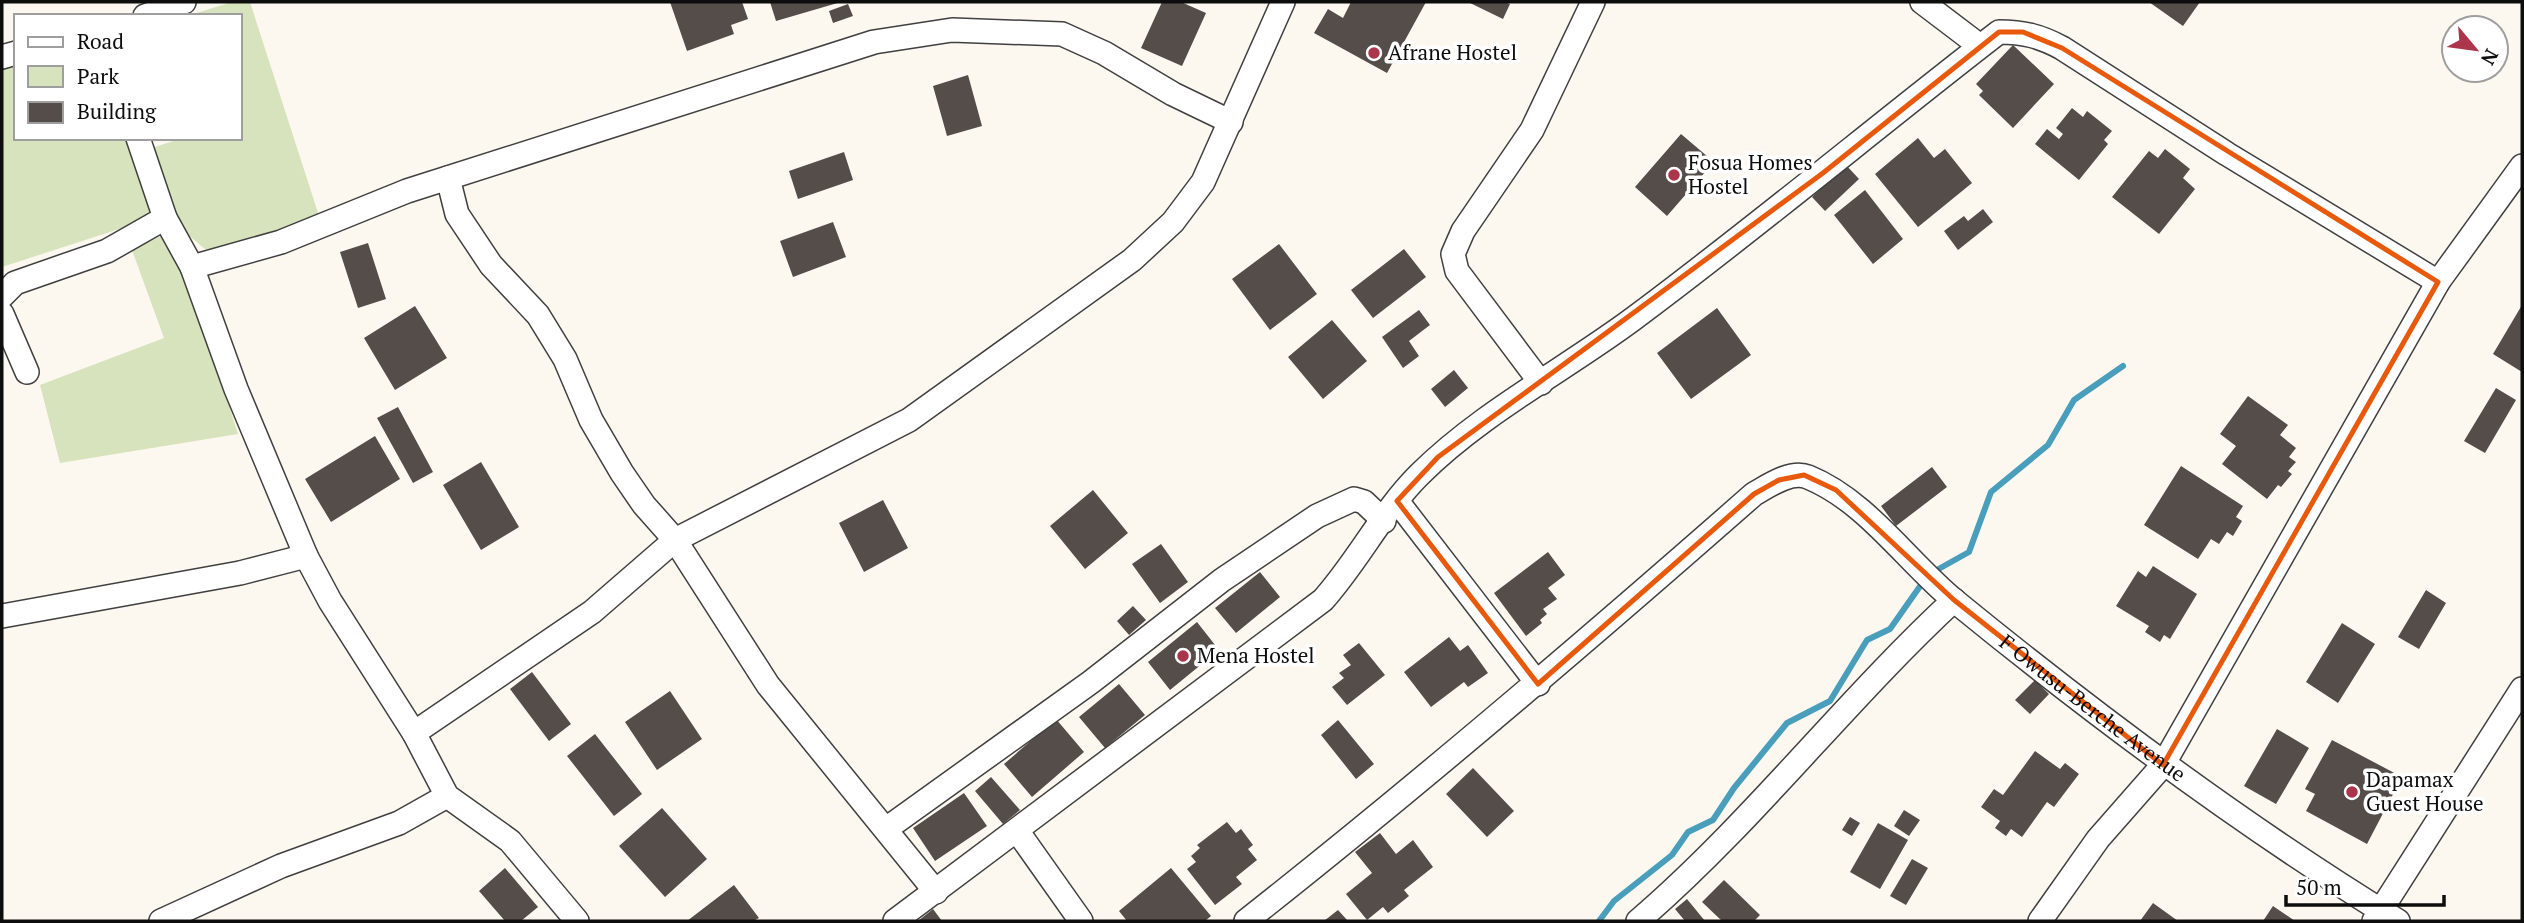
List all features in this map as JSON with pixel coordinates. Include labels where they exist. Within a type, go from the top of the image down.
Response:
[{"type":"street","points":[[151,14],[184,2]]},
{"type":"street","points":[[414,733],[592,612],[675,540],[909,420],[1132,260],[1173,222],[1203,182],[1283,2]]},
{"type":"street","points":[[1541,383],[1457,271],[1453,254],[1464,230],[1532,130],[1593,2]]},
{"type":"street","points":[[1922,2],[1980,46]]},
{"type":"street","points":[[192,267],[281,242],[407,191],[874,42],[952,30],[1062,34],[1104,53],[1174,94],[1231,122]]},
{"type":"street","points":[[895,921],[1018,832],[1323,600],[1348,572],[1397,500],[1438,457],[1631,320],[1813,182],[1998,32],[2023,32],[2043,38],[2438,282]]},
{"type":"street","points":[[139,140],[165,218],[192,267],[236,389],[306,556],[330,601],[414,733],[447,796],[510,841],[577,921]]},
{"type":"street","points":[[2040,921],[2098,839],[2163,765],[2438,282],[2522,166]]},
{"type":"street","points":[[449,178],[457,214],[491,265],[538,315],[565,359],[591,420],[622,474],[675,540],[768,685],[936,892]]},
{"type":"street","points":[[2,296],[15,283],[107,251],[133,239],[165,218]]},
{"type":"street","points":[[2,314],[27,372]]},
{"type":"street","name":"F Owusu-Berche Avenue","points":[[1538,684],[1754,494],[1779,480],[1804,475],[1836,491],[1954,600],[2163,765],[2384,918]]},
{"type":"street","points":[[886,829],[1091,682],[1222,580],[1317,516],[1354,499],[1364,502],[1384,521]]},
{"type":"street","points":[[1246,921],[1391,807],[1538,684],[1397,500]]},
{"type":"street","points":[[2,616],[240,573],[306,556]]},
{"type":"street","points":[[1638,921],[1730,833],[1900,649],[1954,600]]},
{"type":"street","points":[[2384,918],[2522,689]]},
{"type":"street","points":[[161,921],[281,866],[398,822],[447,796]]},
{"type":"street","points":[[1018,832],[1081,921]]},
{"type":"highlighted area","points":[[1999,32],[2023,32],[2062,48],[2438,282],[2163,765],[1954,600],[1836,490],[1804,475],[1779,480],[1754,494],[1538,684],[1397,501],[1438,457],[1823,173]]},
{"type":"green space","points":[[232,2],[250,2],[320,219],[224,251],[205,249],[181,229],[152,148],[176,140],[242,140],[242,14],[193,14]]},
{"type":"green space","points":[[14,64],[14,140],[132,140],[153,218],[2,267],[2,67]]},
{"type":"green space","points":[[161,236],[177,251],[187,273],[238,434],[60,463],[40,385],[164,338],[132,250]]},
{"type":"building","points":[[670,2],[742,2],[748,19],[731,25],[734,34],[687,51]]},
{"type":"building","points":[[770,2],[841,2],[776,21]]},
{"type":"building","points":[[1162,2],[1181,2],[1206,13],[1182,66],[1141,48]]},
{"type":"building","name":"Afrane Hostel","points":[[1351,2],[1426,2],[1387,73],[1314,33],[1328,9],[1343,18]]},
{"type":"building","points":[[1468,2],[1505,2],[1510,4],[1503,19]]},
{"type":"building","points":[[2149,2],[2200,2],[2183,26]]},
{"type":"building","points":[[848,4],[853,16],[833,23],[829,11]]},
{"type":"building","points":[[2013,45],[2054,84],[2013,128],[1979,95],[1983,91],[1976,84]]},
{"type":"building","points":[[968,75],[982,126],[947,136],[933,86]]},
{"type":"building","points":[[2072,108],[2083,117],[2087,111],[2112,131],[2104,140],[2108,144],[2079,180],[2035,144],[2047,129],[2059,139],[2063,134],[2056,128]]},
{"type":"building","name":"Fosua Homes Hostel","points":[[1681,134],[1714,162],[1667,216],[1635,187]]},
{"type":"building","points":[[1918,138],[1934,158],[1945,149],[1972,183],[1918,227],[1875,174]]},
{"type":"building","points":[[2165,149],[2190,169],[2183,178],[2195,189],[2159,234],[2112,197],[2149,151],[2158,158]]},
{"type":"building","points":[[844,152],[853,180],[798,199],[789,171]]},
{"type":"building","points":[[1846,165],[1859,179],[1825,211],[1812,197]]},
{"type":"building","points":[[1865,190],[1903,239],[1873,264],[1834,215]]},
{"type":"building","points":[[1983,209],[1993,222],[1958,250],[1944,231],[1964,216],[1968,221]]},
{"type":"building","points":[[833,222],[846,257],[793,277],[780,241]]},
{"type":"building","points":[[368,243],[386,299],[358,308],[340,252]]},
{"type":"building","points":[[1279,244],[1317,294],[1270,330],[1232,279]]},
{"type":"building","points":[[1404,249],[1426,277],[1373,318],[1351,290]]},
{"type":"building","points":[[2522,305],[2522,372],[2493,354]]},
{"type":"building","points":[[415,306],[447,358],[395,390],[364,338]]},
{"type":"building","points":[[1717,308],[1751,355],[1691,399],[1657,353]]},
{"type":"building","points":[[1419,310],[1430,325],[1409,341],[1419,356],[1403,368],[1382,337]]},
{"type":"building","points":[[1332,320],[1367,361],[1323,399],[1288,357]]},
{"type":"building","points":[[1454,370],[1468,388],[1445,407],[1431,389]]},
{"type":"building","points":[[2496,388],[2516,400],[2485,453],[2464,441]]},
{"type":"building","points":[[2248,396],[2288,425],[2280,435],[2296,448],[2289,457],[2296,462],[2288,471],[2292,474],[2281,487],[2278,485],[2267,499],[2222,464],[2236,446],[2220,434]]},
{"type":"building","points":[[398,407],[433,472],[413,483],[377,418]]},
{"type":"building","points":[[375,436],[400,479],[331,522],[305,479]]},
{"type":"building","points":[[481,462],[519,527],[481,550],[443,485]]},
{"type":"building","points":[[2181,466],[2243,506],[2236,517],[2242,521],[2233,536],[2227,532],[2219,544],[2211,539],[2198,559],[2144,525]]},
{"type":"building","points":[[1932,467],[1947,487],[1896,526],[1881,506]]},
{"type":"building","points":[[1093,490],[1128,533],[1085,569],[1050,526]]},
{"type":"building","points":[[883,500],[908,548],[864,572],[839,523]]},
{"type":"building","points":[[1161,544],[1188,582],[1160,603],[1132,564]]},
{"type":"building","points":[[1548,552],[1565,575],[1548,588],[1557,599],[1543,609],[1547,614],[1540,620],[1542,623],[1526,636],[1494,593]]},
{"type":"building","points":[[2153,566],[2197,594],[2170,639],[2164,635],[2160,642],[2145,632],[2149,626],[2116,606],[2138,571],[2146,577]]},
{"type":"building","points":[[1260,572],[1280,597],[1236,633],[1215,608]]},
{"type":"building","points":[[2426,590],[2446,603],[2419,649],[2398,637]]},
{"type":"building","points":[[1133,606],[1146,620],[1129,635],[1117,621]]},
{"type":"building","name":"Mena Hostel","points":[[1197,622],[1219,650],[1170,690],[1148,662]]},
{"type":"building","points":[[2342,623],[2375,644],[2338,703],[2306,682]]},
{"type":"building","points":[[1449,637],[1460,651],[1468,645],[1488,673],[1468,687],[1464,682],[1431,707],[1404,672]]},
{"type":"building","points":[[1359,643],[1385,675],[1347,705],[1332,687],[1344,678],[1339,673],[1351,665],[1343,655]]},
{"type":"building","points":[[532,672],[571,724],[549,741],[510,689]]},
{"type":"building","points":[[2035,680],[2049,694],[2030,714],[2015,700]]},
{"type":"building","points":[[1119,684],[1145,715],[1105,748],[1079,717]]},
{"type":"building","points":[[670,691],[702,739],[657,770],[625,722]]},
{"type":"building","points":[[1056,719],[1084,752],[1032,797],[1004,764]]},
{"type":"building","points":[[1338,720],[1374,764],[1356,779],[1321,735]]},
{"type":"building","points":[[2277,729],[2309,748],[2276,804],[2244,786]]},
{"type":"building","points":[[595,734],[642,794],[614,816],[567,756]]},
{"type":"building","name":"Dapamax Guest House","points":[[2332,740],[2402,777],[2367,844],[2306,811],[2315,794],[2305,789]]},
{"type":"building","points":[[2035,751],[2060,769],[2065,763],[2079,774],[2054,807],[2047,802],[2022,837],[2011,829],[2006,836],[1995,828],[2000,821],[1981,807],[1994,789],[2003,795]]},
{"type":"building","points":[[1473,768],[1514,811],[1487,837],[1446,794]]},
{"type":"building","points":[[991,777],[1020,810],[1003,824],[975,791]]},
{"type":"building","points":[[964,793],[987,826],[935,861],[913,828]]},
{"type":"building","points":[[662,808],[707,859],[665,897],[619,846]]},
{"type":"building","points":[[1904,810],[1920,820],[1909,836],[1894,826]]},
{"type":"building","points":[[1850,817],[1860,823],[1852,836],[1842,830]]},
{"type":"building","points":[[1227,822],[1236,833],[1241,829],[1253,845],[1248,849],[1257,860],[1236,877],[1242,884],[1215,905],[1187,869],[1196,862],[1191,856],[1200,848],[1197,845]]},
{"type":"building","points":[[1878,823],[1908,840],[1880,889],[1850,872]]},
{"type":"building","points":[[1380,833],[1396,854],[1413,840],[1433,867],[1404,890],[1409,896],[1388,913],[1383,907],[1367,920],[1346,894],[1372,873],[1355,852]]},
{"type":"building","points":[[1912,859],[1928,868],[1906,905],[1890,896]]},
{"type":"building","points":[[505,868],[538,907],[521,921],[505,921],[479,891]]},
{"type":"building","points":[[1171,868],[1211,916],[1205,921],[1127,921],[1119,911]]},
{"type":"building","points":[[1724,880],[1760,915],[1754,921],[1722,921],[1702,902]]},
{"type":"building","points":[[734,885],[759,918],[753,921],[687,921]]},
{"type":"building","points":[[1687,899],[1705,921],[1685,921],[1675,909]]},
{"type":"building","points":[[2153,903],[2178,921],[2140,921]]},
{"type":"building","points":[[2273,906],[2295,921],[2263,921]]},
{"type":"building","points":[[933,909],[942,921],[918,921]]},
{"type":"building","points":[[1338,910],[1348,921],[1324,921]]},
{"type":"waterway","points":[[1935,571],[1969,552],[1991,492],[2048,445],[2074,400],[2123,366]]},
{"type":"waterway","points":[[1599,921],[1614,901],[1672,855],[1688,832],[1713,820],[1734,788],[1787,723],[1830,701],[1867,640],[1890,629],[1923,582]]},
{"type":"place","name":"Afrane Hostel","points":[[1374,53]]},
{"type":"place","name":"Fosua Homes Hostel","points":[[1674,175]]},
{"type":"place","name":"Mena Hostel","points":[[1183,656]]},
{"type":"place","name":"Dapamax Guest House","points":[[2352,792]]}]
